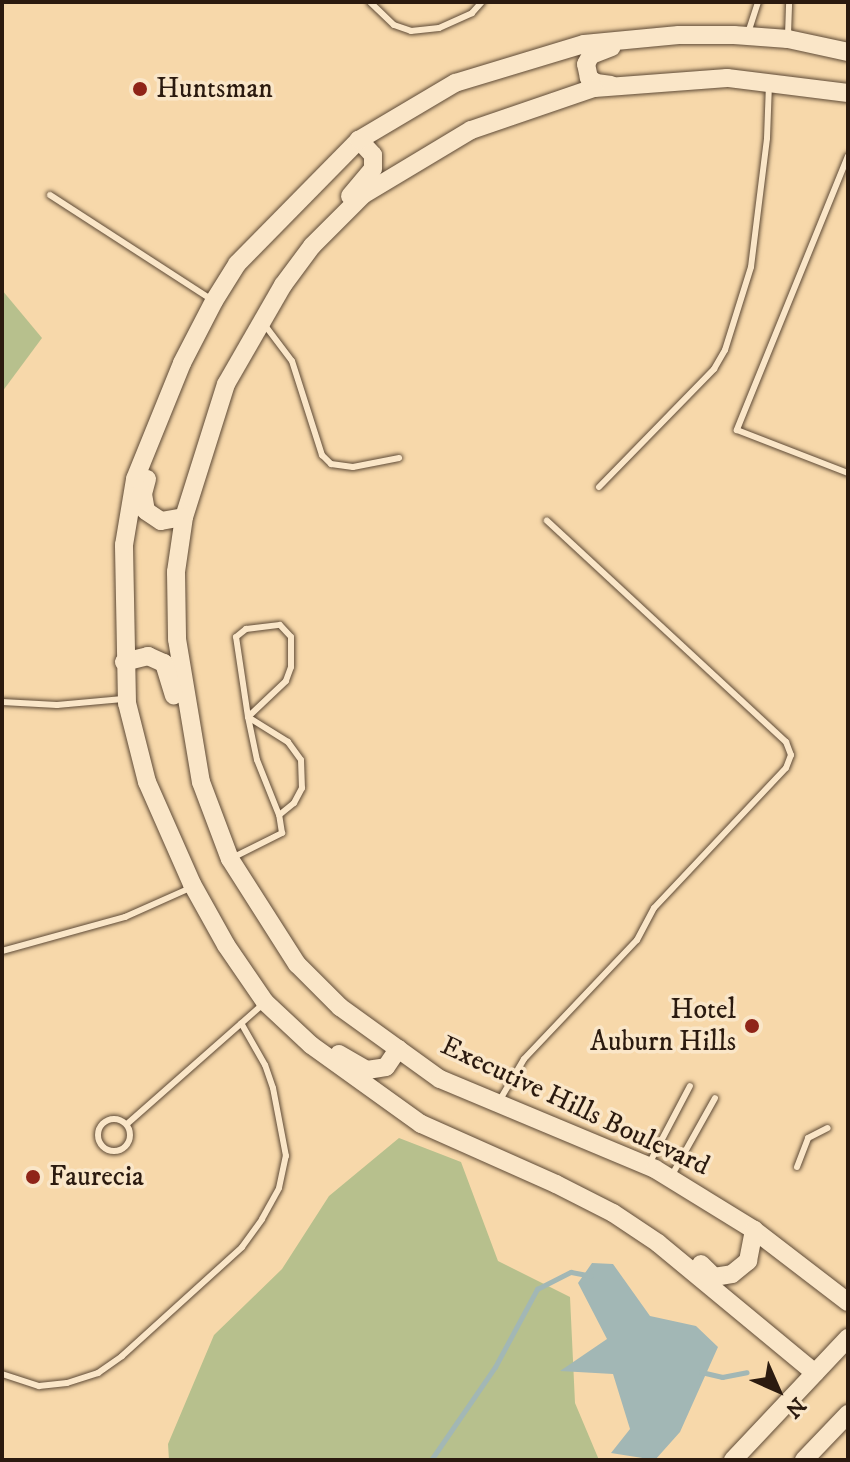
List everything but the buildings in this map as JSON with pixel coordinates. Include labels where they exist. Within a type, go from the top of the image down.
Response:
[{"type":"street","points":[[754,1230],[748,1261],[732,1274],[714,1277],[686,1251],[651,1229],[421,1124],[311,1045],[265,1002],[226,945],[194,887],[147,782],[126,699],[124,545],[135,479],[160,414],[214,301],[237,264],[359,140],[455,83],[521,60],[584,44],[679,35],[740,35],[788,39],[848,52]]},
{"type":"street","points":[[617,86],[596,83],[589,78],[586,64],[591,55],[610,47],[675,44],[740,35]]},
{"type":"street","name":"Executive Hills Boulevard","points":[[848,93],[727,78],[594,88],[471,130],[363,195],[312,246],[283,285],[226,384],[184,517],[176,572],[177,639],[201,782],[230,859],[297,964],[340,1007],[440,1079],[671,1179],[754,1230],[848,1302]]},
{"type":"street","points":[[312,246],[331,215],[373,169],[373,155],[359,140]]},
{"type":"street","points":[[160,414],[143,494],[146,511],[161,521],[184,517]]},
{"type":"street","points":[[124,662],[148,656],[164,663],[171,679],[184,749],[201,782]]},
{"type":"street","points":[[265,1002],[299,1020],[345,1059],[367,1070],[386,1067],[398,1049]]},
{"type":"street","points":[[613,1213],[658,1243],[815,1373]]},
{"type":"street","points":[[733,1460],[848,1338]]},
{"type":"street","points":[[804,1460],[848,1414]]},
{"type":"lane","points":[[370,2],[394,25],[411,31],[439,28],[472,13],[482,2]]},
{"type":"lane","points":[[740,35],[758,2]]},
{"type":"lane","points":[[788,39],[789,2]]},
{"type":"lane","points":[[599,487],[714,369],[725,350],[751,267],[767,138],[769,81]]},
{"type":"lane","points":[[848,156],[737,430],[848,473]]},
{"type":"lane","points":[[50,195],[214,301]]},
{"type":"lane","points":[[262,321],[292,361],[322,455],[331,464],[353,467],[399,458]]},
{"type":"lane","points":[[497,1105],[524,1059],[637,940],[654,908],[786,768],[791,755],[786,742],[547,521]]},
{"type":"lane","points":[[230,859],[282,833],[279,815],[257,760],[248,717],[236,637],[246,629],[280,625],[291,637],[291,667],[286,681],[248,717]]},
{"type":"lane","points":[[2,702],[57,705],[126,699]]},
{"type":"lane","points":[[248,717],[288,742],[301,760],[302,788],[294,803],[279,815]]},
{"type":"lane","points":[[2,951],[114,920],[194,887]]},
{"type":"lane","points":[[127,1124],[265,1002]]},
{"type":"lane","points":[[2,1374],[39,1386],[67,1383],[98,1373],[122,1356],[242,1247],[262,1219],[279,1188],[286,1156],[273,1088],[265,1065],[241,1023]]},
{"type":"lane","points":[[647,1166],[690,1086]]},
{"type":"lane","points":[[671,1179],[715,1098]]},
{"type":"lane","points":[[115,1119],[127,1124],[130,1136],[125,1148],[113,1151],[102,1146],[98,1134],[103,1123],[115,1119]]},
{"type":"lane","points":[[797,1167],[808,1138],[828,1128]]},
{"type":"green space","points":[[2,290],[42,338],[2,392]]},
{"type":"green space","points":[[399,1138],[461,1162],[498,1261],[570,1297],[575,1403],[599,1460],[169,1460],[168,1444],[214,1335],[282,1269],[329,1196]]},
{"type":"shaded area","points":[[592,1263],[613,1264],[650,1316],[696,1326],[718,1347],[680,1432],[655,1460],[611,1453],[630,1429],[613,1374],[560,1371],[607,1339],[578,1283]]},
{"type":"waterway","points":[[431,1460],[495,1367],[537,1289],[571,1272],[591,1276]]},
{"type":"waterway","points":[[701,1372],[722,1377],[747,1372]]},
{"type":"place","name":"Huntsman","points":[[140,89]]},
{"type":"place","name":"Hotel Auburn Hills","points":[[752,1026]]},
{"type":"place","name":"Faurecia","points":[[33,1177]]}]
